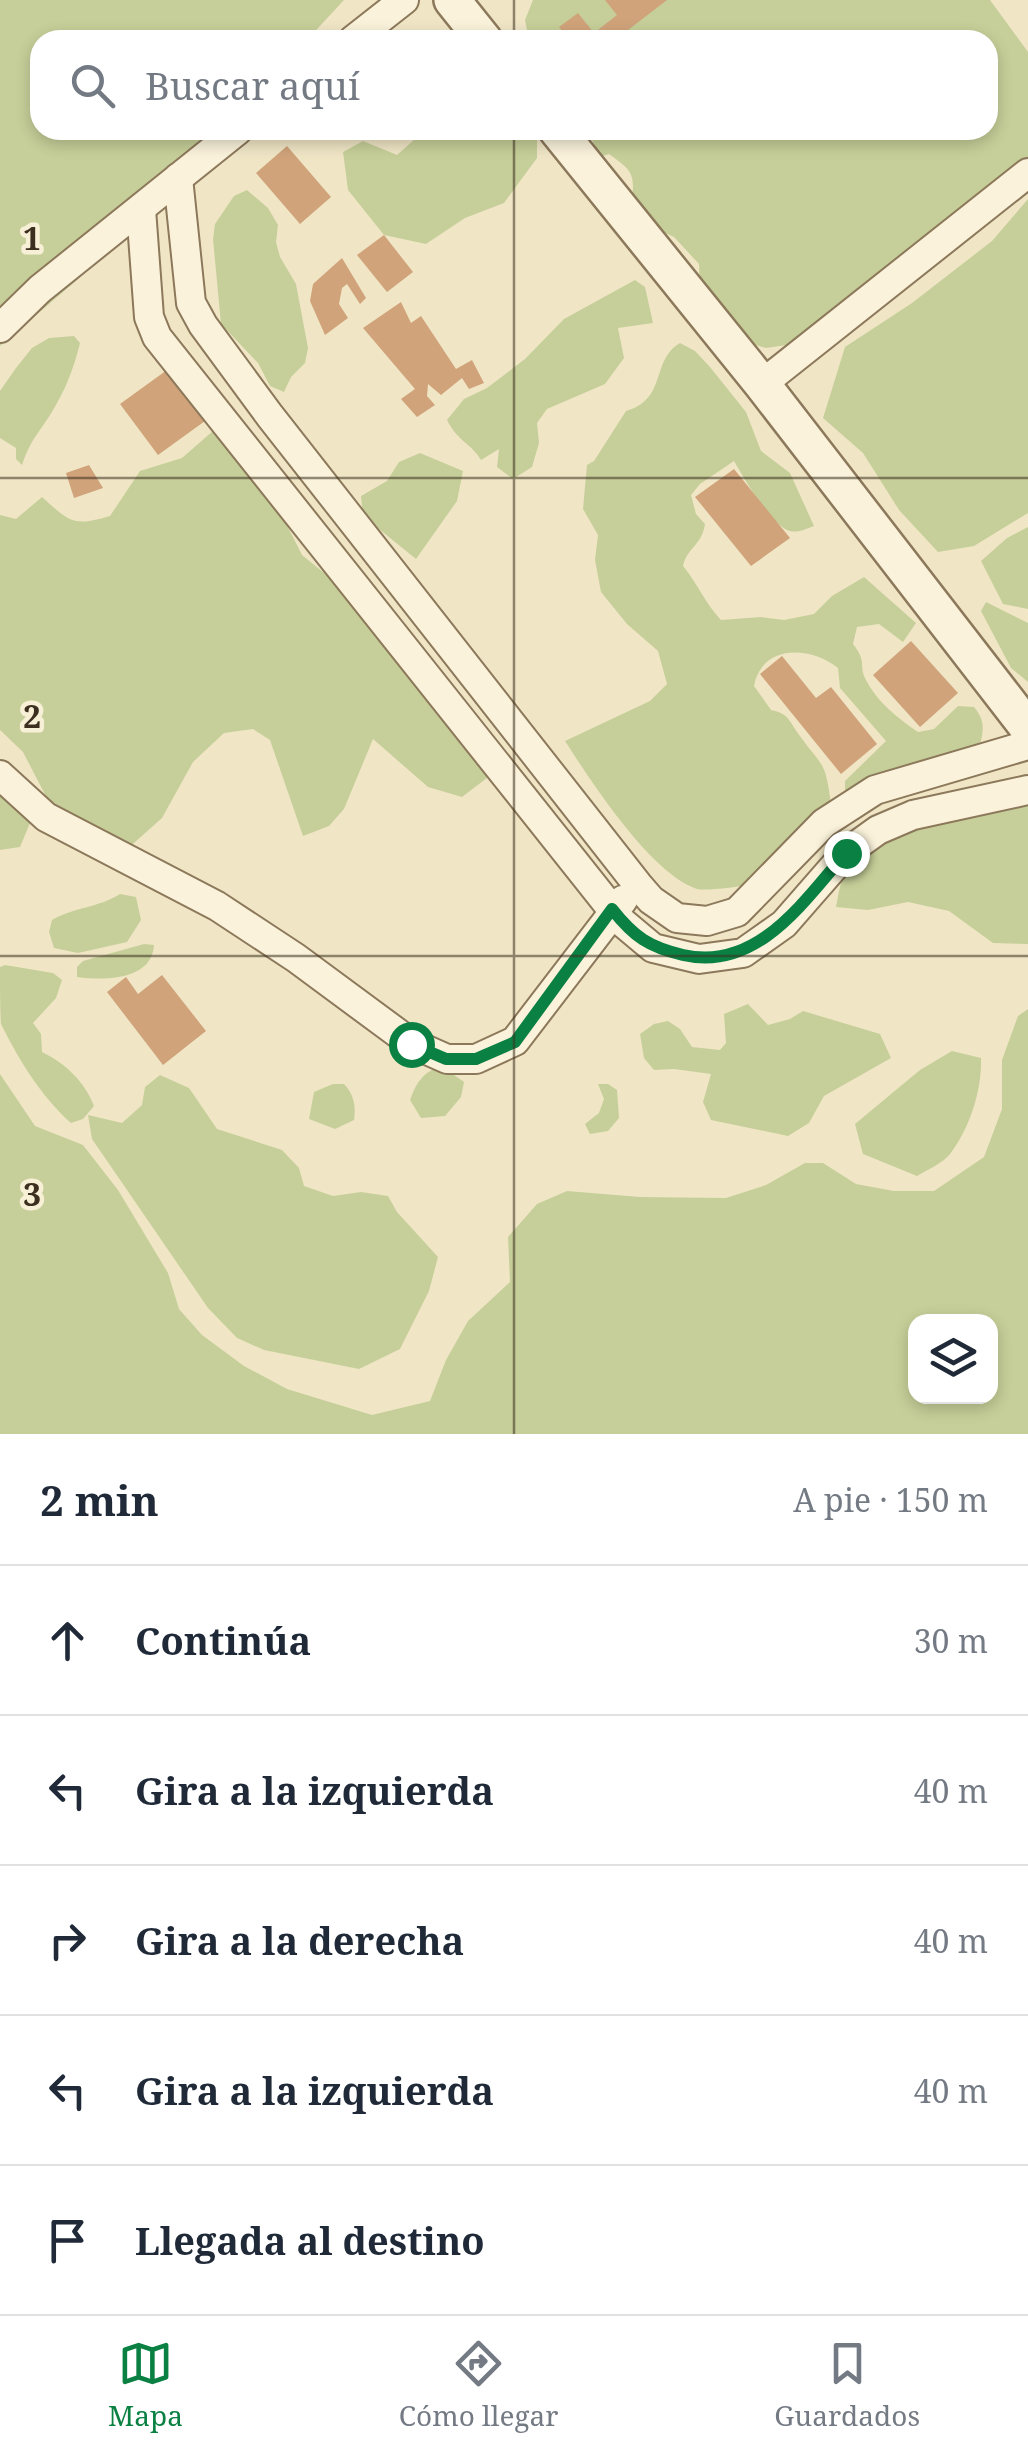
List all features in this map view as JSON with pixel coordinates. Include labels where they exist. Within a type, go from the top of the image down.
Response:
[{"type":"street","points":[[366,30],[404,0]]},
{"type":"street","points":[[452,0],[476,30]]},
{"type":"street","points":[[0,328],[40,289],[226,140]]},
{"type":"street","points":[[565,140],[762,384],[1028,728]]},
{"type":"street","points":[[762,384],[1028,174]]},
{"type":"street","points":[[178,178],[192,302],[204,325],[270,416],[638,885],[651,900],[677,918],[707,921],[737,912],[824,823],[876,790],[1028,745]]},
{"type":"street","points":[[141,209],[150,317],[157,337],[612,909],[653,948],[699,959],[742,953],[784,924],[846,853],[878,830],[913,815],[1028,790]]},
{"type":"street","points":[[0,774],[46,817],[217,906],[296,958],[411,1044],[446,1059],[476,1059],[515,1042],[612,909],[638,885]]},
{"type":"green space","points":[[0,0],[344,0],[316,30],[30,30],[30,140],[211,140],[77,280],[0,346]]},
{"type":"green space","points":[[533,0],[990,0],[1028,52],[1028,161],[793,344],[766,348],[756,345],[700,296],[699,264],[674,237],[659,230],[632,197],[629,171],[609,154],[600,157],[592,140],[998,140],[998,30],[527,30],[525,20]]},
{"type":"green space","points":[[414,140],[537,140],[537,158],[504,203],[465,218],[426,244],[384,235],[348,190],[343,152],[363,141],[397,155]]},
{"type":"green space","points":[[247,190],[268,208],[278,225],[276,242],[296,284],[308,348],[305,363],[291,377],[284,392],[270,386],[258,363],[221,324],[215,224],[234,196]]},
{"type":"green space","points":[[1028,199],[1028,513],[974,546],[938,552],[899,510],[863,453],[823,418],[845,347],[912,303],[992,241]]},
{"type":"green space","points":[[635,280],[645,287],[653,323],[618,328],[624,358],[605,384],[547,409],[537,423],[539,443],[532,467],[513,479],[497,467],[499,449],[481,460],[447,420],[464,399],[487,388],[525,359],[564,319]]},
{"type":"green space","points":[[74,336],[80,343],[68,381],[22,465],[16,459],[16,448],[0,438],[0,391],[32,348],[49,338]]},
{"type":"green space","points":[[680,343],[695,351],[746,412],[761,451],[790,473],[814,526],[796,531],[783,527],[759,500],[734,461],[700,484],[691,495],[696,514],[705,524],[683,566],[715,614],[721,620],[784,620],[814,614],[832,596],[864,577],[916,623],[903,642],[879,624],[857,627],[853,644],[876,696],[918,732],[934,729],[958,706],[974,707],[983,725],[980,745],[845,798],[845,781],[886,741],[840,688],[838,668],[801,653],[777,656],[767,662],[754,686],[771,710],[788,719],[818,760],[825,771],[831,803],[756,880],[715,889],[697,889],[660,865],[623,824],[565,741],[650,701],[667,684],[658,651],[627,624],[601,592],[595,560],[598,535],[583,509],[587,465],[594,461],[626,411],[648,398],[665,360]]},
{"type":"green space","points":[[214,430],[260,472],[302,555],[350,594],[491,759],[487,778],[462,797],[428,787],[373,739],[344,809],[329,826],[303,836],[270,740],[253,729],[224,733],[193,762],[162,818],[125,851],[52,808],[23,752],[0,730],[0,515],[16,519],[42,497],[73,520],[110,516],[140,471],[182,458]]},
{"type":"green space","points":[[420,453],[463,471],[457,501],[416,559],[363,516],[361,496],[387,481],[399,462]]},
{"type":"green space","points":[[1028,527],[1028,609],[1003,604],[981,561],[1007,538]]},
{"type":"green space","points":[[986,602],[1028,623],[1028,682],[1011,668],[981,611]]},
{"type":"green space","points":[[0,781],[32,800],[30,823],[20,847],[0,850]]},
{"type":"green space","points":[[1028,796],[1028,944],[993,943],[949,911],[908,902],[868,910],[836,907],[844,877],[877,848],[956,816]]},
{"type":"green space","points":[[120,894],[136,897],[141,920],[127,942],[78,953],[54,948],[49,932],[52,920]]},
{"type":"green space","points":[[144,944],[154,945],[151,957],[136,972],[113,978],[77,977],[77,967],[83,961]]},
{"type":"green space","points":[[0,967],[53,973],[62,980],[56,998],[33,1023],[41,1034],[42,1052],[73,1074],[90,1097],[94,1106],[83,1119],[71,1123],[50,1101],[1,1024]]},
{"type":"green space","points":[[748,1004],[768,1025],[803,1011],[880,1034],[891,1058],[824,1096],[809,1123],[788,1136],[711,1120],[703,1102],[711,1074],[654,1070],[644,1058],[640,1034],[654,1024],[668,1021],[680,1029],[692,1047],[720,1050],[726,1043],[724,1014]]},
{"type":"green space","points":[[1028,1009],[1028,1434],[0,1434],[0,1074],[35,1126],[83,1145],[118,1190],[168,1273],[179,1309],[202,1335],[244,1366],[287,1389],[372,1415],[430,1401],[446,1360],[468,1321],[510,1282],[508,1237],[537,1204],[567,1191],[726,1198],[766,1185],[805,1163],[823,1163],[856,1184],[894,1191],[934,1191],[984,1157],[1002,1109],[1002,1060],[1018,1016]]},
{"type":"green space","points":[[952,1051],[981,1058],[981,1070],[969,1121],[950,1154],[917,1176],[863,1154],[855,1124],[920,1070]]},
{"type":"green space","points":[[441,1066],[464,1082],[461,1097],[445,1116],[421,1118],[410,1100],[412,1094],[425,1075]]},
{"type":"green space","points":[[160,1075],[189,1088],[217,1129],[282,1150],[299,1168],[304,1186],[333,1196],[361,1192],[388,1196],[397,1212],[438,1257],[429,1291],[400,1349],[359,1369],[264,1350],[237,1338],[208,1308],[92,1139],[88,1115],[122,1123],[142,1105],[145,1087]]},
{"type":"green space","points":[[344,1084],[355,1110],[354,1120],[335,1129],[309,1119],[314,1092]]},
{"type":"green space","points":[[598,1084],[608,1084],[617,1090],[619,1118],[608,1131],[590,1134],[585,1124],[599,1113],[604,1099]]},
{"type":"building","points":[[605,0],[667,0],[628,30],[598,30],[617,15]]},
{"type":"building","points":[[578,13],[592,30],[561,30],[559,27]]},
{"type":"building","points":[[287,146],[331,197],[300,224],[256,173]]},
{"type":"building","points":[[384,235],[413,272],[387,292],[357,255]]},
{"type":"building","points":[[342,258],[366,298],[360,304],[347,284],[342,288],[339,304],[348,318],[325,335],[310,301],[313,284]]},
{"type":"building","points":[[401,302],[411,323],[421,316],[456,369],[472,360],[484,383],[469,389],[462,378],[441,395],[428,384],[427,396],[435,405],[417,417],[401,399],[415,389],[363,328]]},
{"type":"building","points":[[167,370],[205,421],[158,455],[120,404]]},
{"type":"building","points":[[89,465],[103,488],[74,498],[66,473]]},
{"type":"building","points":[[734,469],[790,538],[751,566],[695,497]]},
{"type":"building","points":[[911,641],[958,693],[920,727],[873,675]]},
{"type":"building","points":[[782,656],[816,698],[831,687],[877,744],[841,774],[760,674]]},
{"type":"building","points":[[162,975],[206,1031],[163,1065],[107,992],[126,977],[138,994]]},
{"type":"route","points":[[411,1044],[446,1059],[476,1059],[515,1042],[612,909],[653,948],[699,959],[742,953],[784,924],[846,853]]}]
